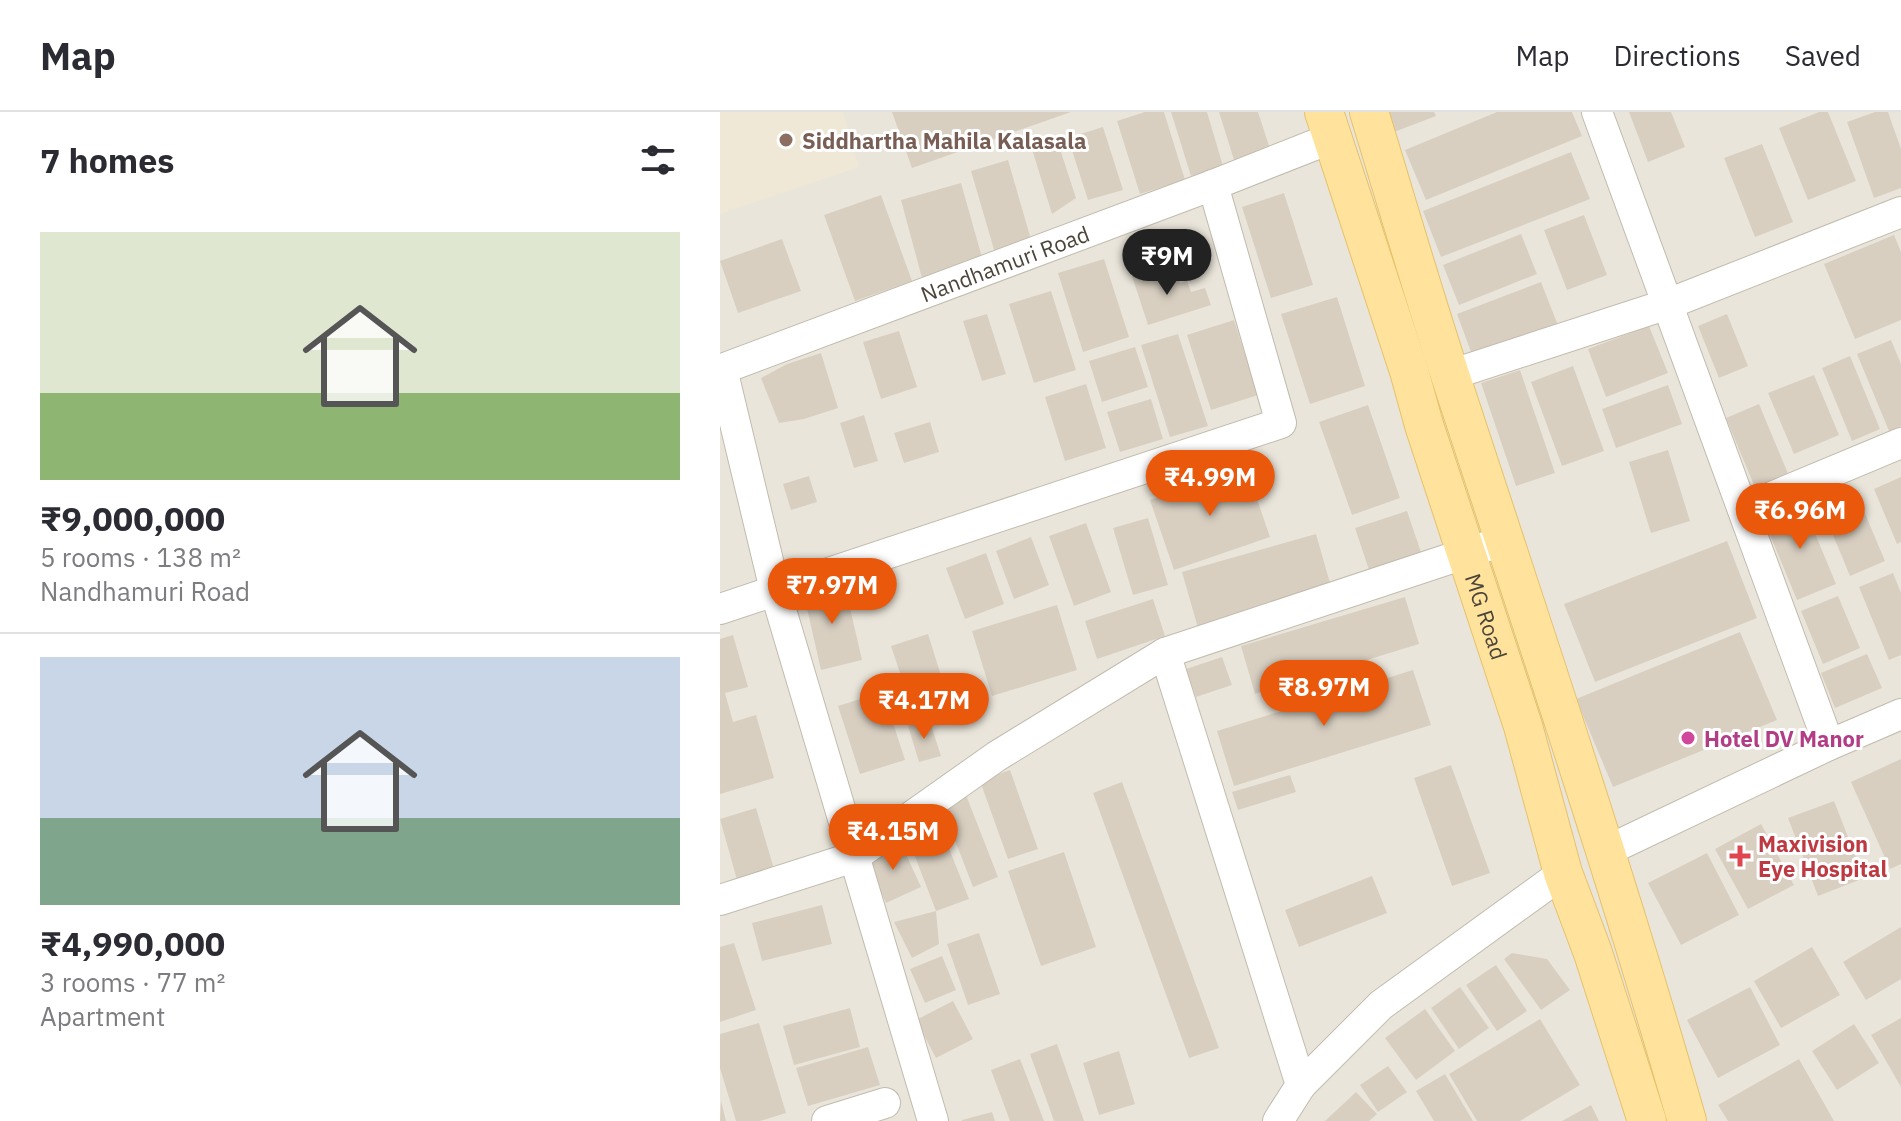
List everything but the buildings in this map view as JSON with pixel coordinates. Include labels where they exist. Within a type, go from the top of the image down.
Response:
[{"type":"main road","name":"MG Road","points":[[1369,112],[1450,375],[1653,1004],[1687,1121]]},
{"type":"main road","name":"MG Road","points":[[1328,125],[1523,726],[1563,873],[1593,953],[1647,1121]]},
{"type":"main road","points":[[1563,873],[1604,852]]},
{"type":"street","points":[[1597,112],[1829,745]]},
{"type":"street","name":"Nandhamuri Road","points":[[721,369],[1213,185],[1328,125]]},
{"type":"street","points":[[720,609],[1281,423],[1213,185]]},
{"type":"street","points":[[1450,375],[1668,304],[1901,212]]},
{"type":"street","points":[[721,369],[775,590],[933,1121]]},
{"type":"street","points":[[1743,509],[1901,443]]},
{"type":"street","points":[[720,900],[854,857],[997,756],[1165,653],[1505,541]]},
{"type":"street","points":[[1165,653],[1301,1085]]},
{"type":"street","points":[[1604,852],[1901,714]]},
{"type":"street","points":[[1278,1121],[1301,1085],[1381,1005],[1563,873]]},
{"type":"street","points":[[827,1121],[885,1103]]},
{"type":"shaded area","points":[[720,112],[1901,112],[1901,1121],[720,1121]]},
{"type":"shaded area","name":"Siddhartha Mahila Kalasala","points":[[720,112],[843,112],[859,167],[720,214]]},
{"type":"place","name":"Siddhartha Mahila Kalasala","points":[[786,140]]},
{"type":"place","name":"Hotel DV Manor","points":[[1688,738]]},
{"type":"place","name":"Maxivision Eye Hospital","points":[[1740,856]]}]
